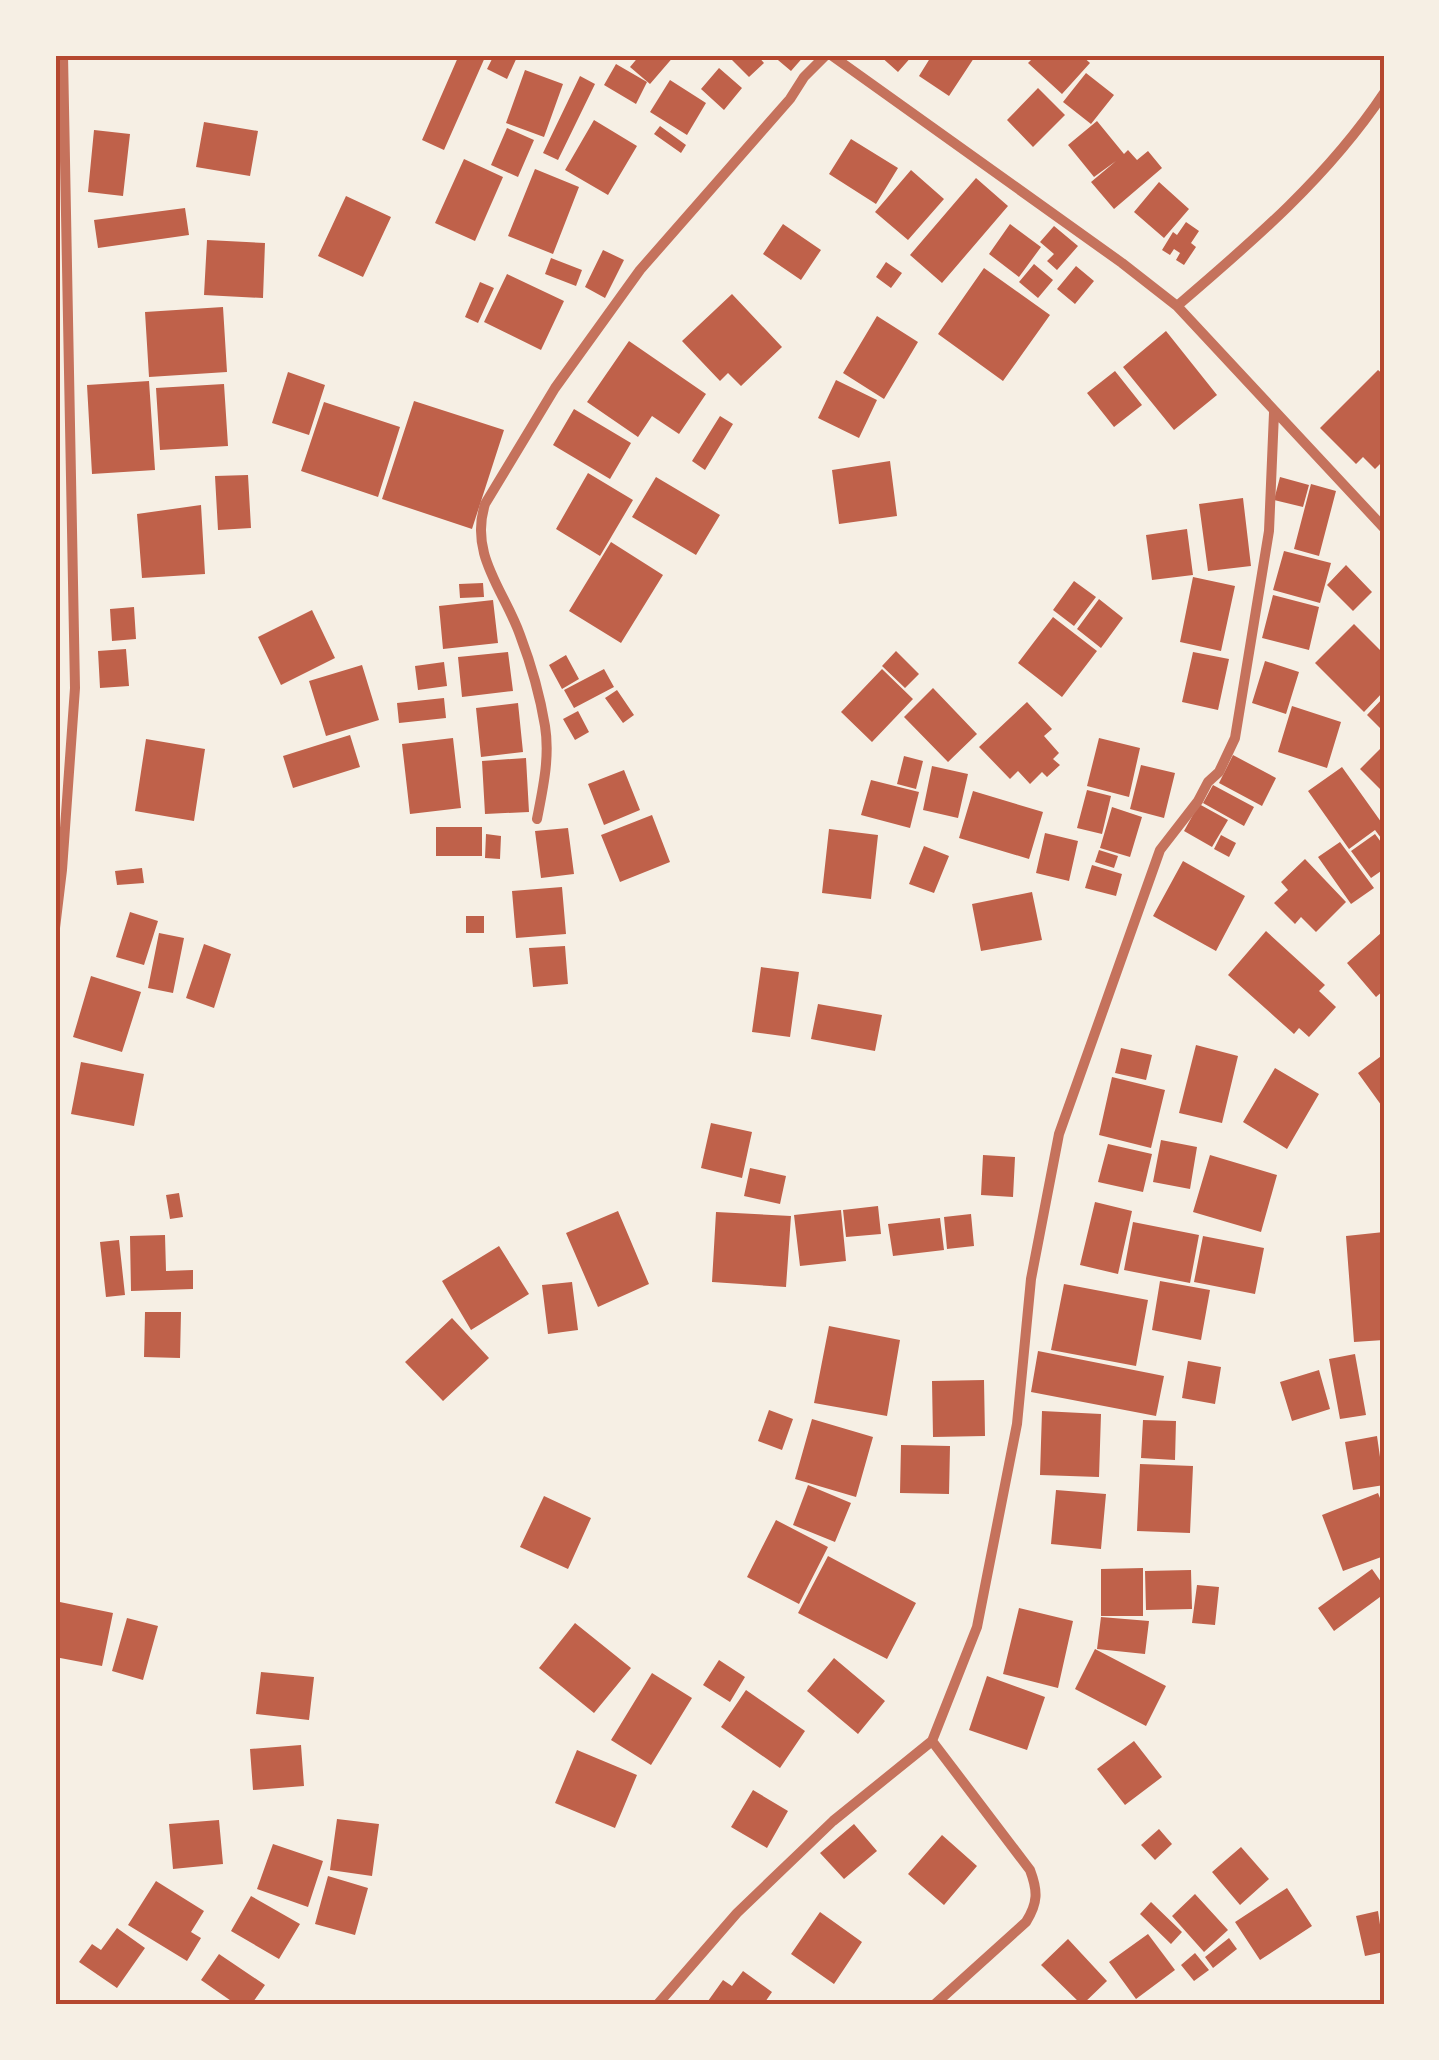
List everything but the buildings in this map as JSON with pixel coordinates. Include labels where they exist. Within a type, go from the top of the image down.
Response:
[{"type":"street","points":[[55,928],[74,688],[63,55]]},
{"type":"street","points":[[537,819],[547,763],[545,728],[520,633],[486,566],[479,535],[484,504],[555,388],[640,270],[804,77],[829,55],[1122,262],[1177,306],[1384,528]]},
{"type":"street","points":[[1177,306],[1285,213],[1342,150],[1384,93]]},
{"type":"street","points":[[658,2005],[765,1886],[833,1821],[932,1741],[977,1627],[1017,1424],[1031,1279],[1059,1134],[1160,850],[1219,772],[1235,738],[1270,531],[1274,413]]},
{"type":"street","points":[[932,1741],[1030,1870],[1036,1905],[1026,1922],[934,2005]]}]
